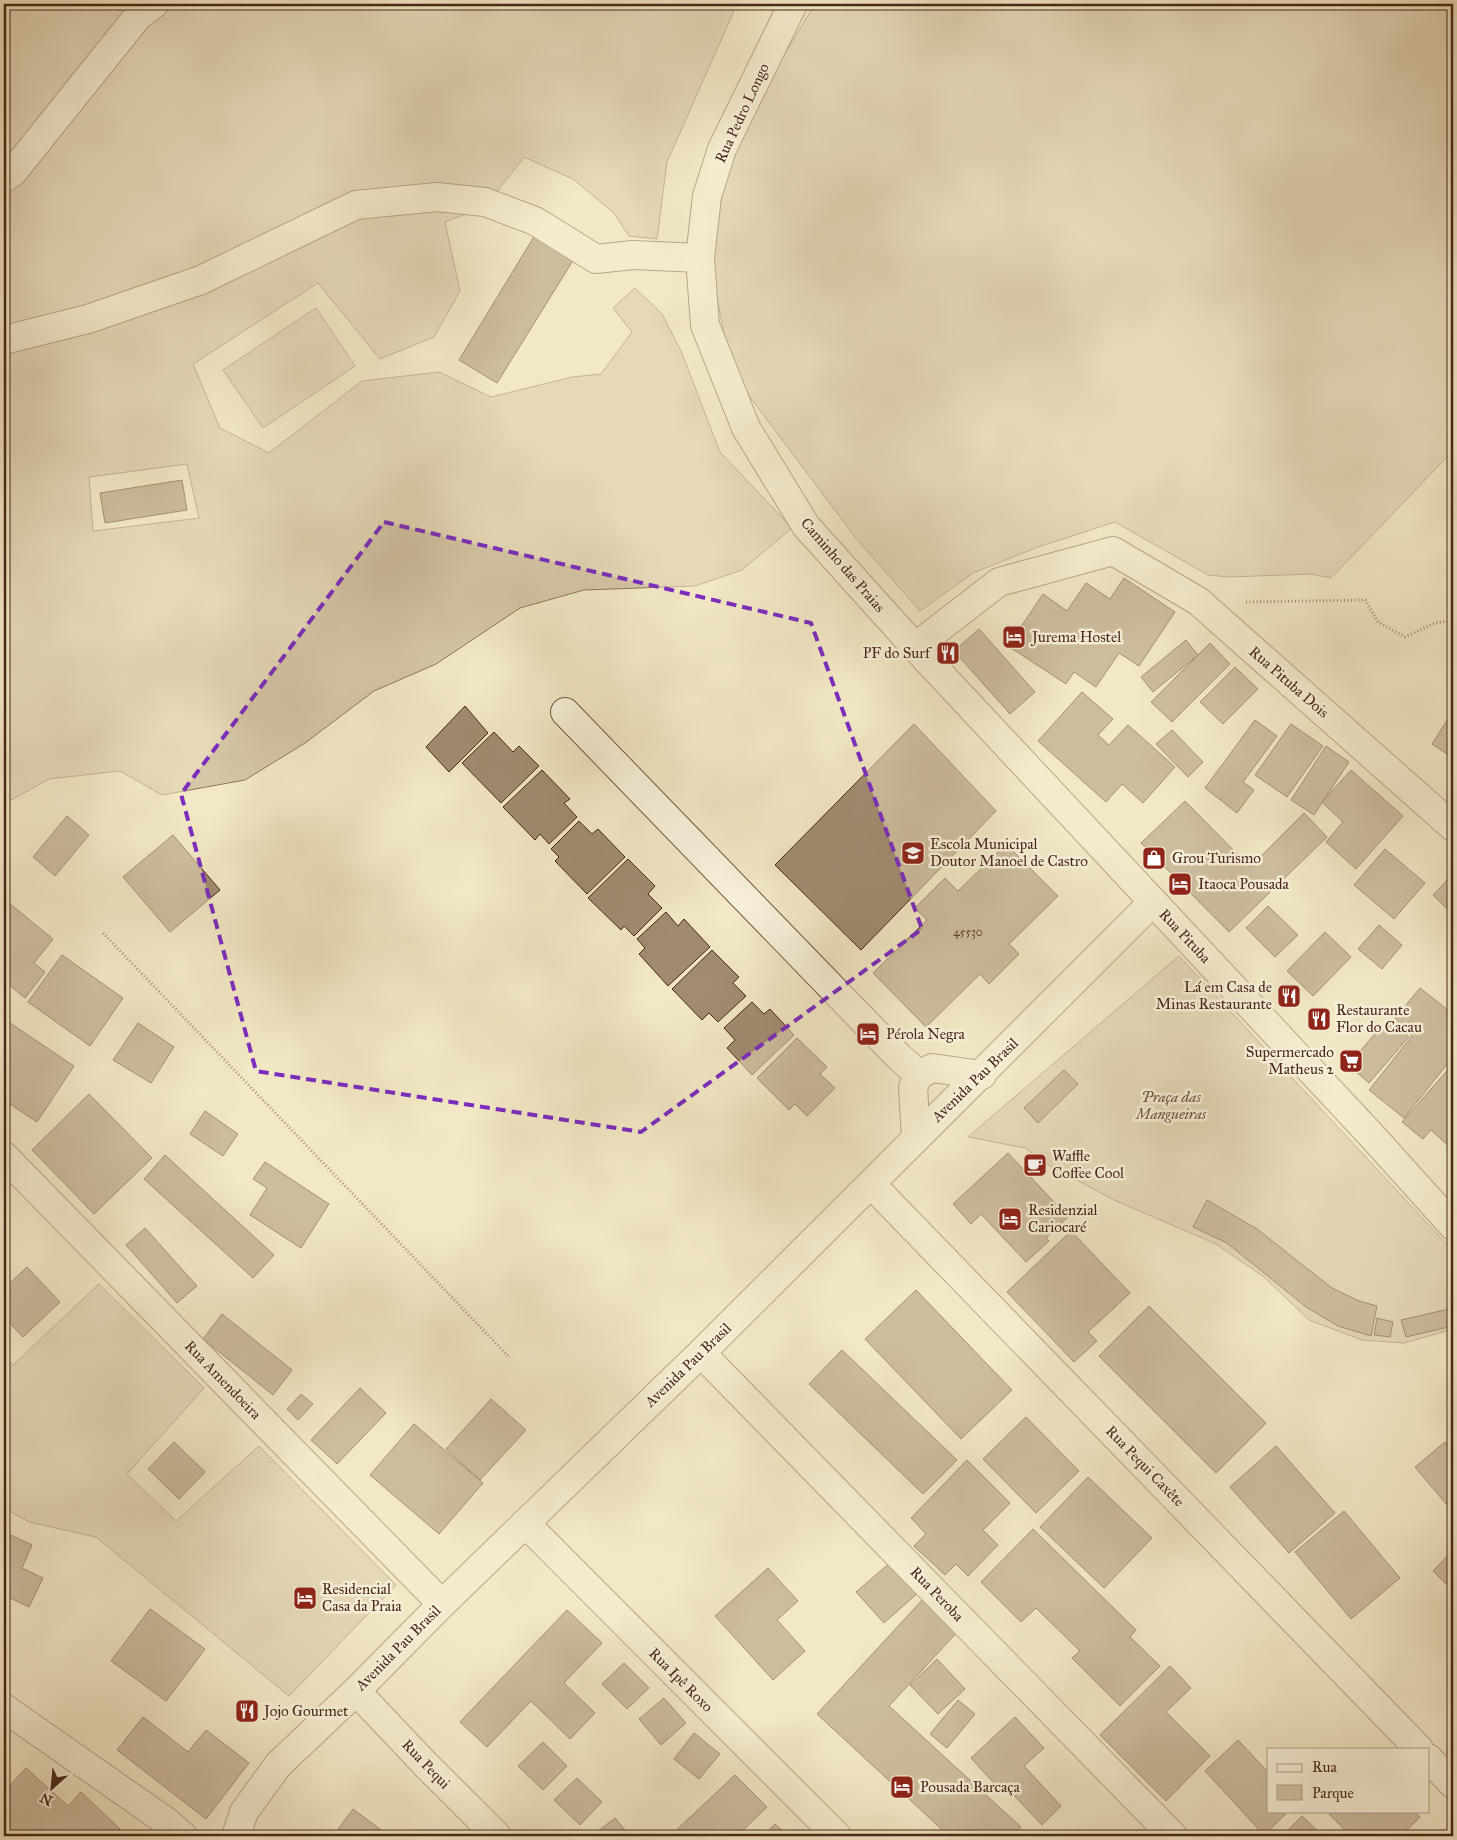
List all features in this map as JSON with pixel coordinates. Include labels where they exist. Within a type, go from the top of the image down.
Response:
[{"type":"street","points":[[4,178],[13,172],[138,16],[154,4]]},
{"type":"street","name":"Rua Pedro Longo","points":[[746,428],[705,325],[700,258],[707,196],[722,149],[793,4]]},
{"type":"street","points":[[4,340],[88,319],[201,280],[356,205],[437,197],[485,202],[535,221],[596,259],[633,255],[700,258]]},
{"type":"street","name":"Caminho das Praias","points":[[746,428],[806,526],[915,647]]},
{"type":"street","name":"Rua Pituba Dois","points":[[915,647],[999,582],[1113,551],[1198,602],[1453,827]]},
{"type":"street","name":"Rua Pituba","points":[[915,647],[1372,1136],[1453,1226]]},
{"type":"street","points":[[565,712],[891,1049],[919,1075]]},
{"type":"street","name":"Avenida Pau Brasil","points":[[236,1836],[244,1812],[278,1765],[356,1691],[442,1604],[701,1352],[1153,902]]},
{"type":"street","points":[[916,1138],[913,1086],[919,1075],[932,1068],[982,1074]]},
{"type":"street","name":"Rua Amendoeira","points":[[4,1156],[442,1604]]},
{"type":"street","name":"Rua Pequi Caxête","points":[[871,1184],[1418,1748]]},
{"type":"street","name":"Rua Peroba","points":[[701,1352],[1173,1836]]},
{"type":"street","name":"Rua Ipê Roxo","points":[[525,1524],[837,1836]]},
{"type":"street","name":"Rua Pequi","points":[[356,1691],[497,1836]]},
{"type":"street","points":[[4,1708],[167,1822],[183,1836]]},
{"type":"street","points":[[1430,1760],[1453,1784]]},
{"type":"path","points":[[1238,602],[1364,600],[1378,622],[1406,637],[1434,623],[1453,620]]},
{"type":"path","points":[[103,933],[510,1358]]},
{"type":"highlighted area","points":[[384,522],[811,623],[922,929],[641,1132],[256,1071],[181,794]]},
{"type":"green space","points":[[4,4],[737,4],[667,162],[657,239],[629,236],[614,213],[573,179],[524,157],[486,206],[445,222],[460,291],[434,337],[380,359],[318,283],[193,364],[220,428],[269,453],[362,381],[439,372],[491,397],[572,377],[601,374],[632,332],[613,308],[635,288],[662,314],[681,351],[720,452],[792,528],[742,570],[695,586],[584,590],[520,608],[436,664],[374,691],[305,743],[245,780],[162,795],[120,771],[49,779],[4,804]],"holes":[[[187,464],[199,518],[93,531],[89,477]]]},
{"type":"green space","points":[[815,4],[1453,4],[1453,453],[1331,578],[1311,574],[1229,577],[1208,575],[1115,522],[1038,547],[973,573],[920,611],[855,537],[732,373],[712,273],[722,184],[764,88]]},
{"type":"green space","points":[[316,308],[355,366],[263,428],[223,370]]},
{"type":"green space","name":"Praça das Mangueiras","points":[[1179,956],[1453,1251],[1453,1329],[1404,1343],[1362,1340],[1309,1320],[1264,1277],[1216,1244],[1114,1200],[1052,1167],[1025,1148],[968,1137]]},
{"type":"green space","points":[[99,1284],[204,1388],[127,1474],[176,1521],[259,1446],[396,1585],[289,1696],[96,1537],[29,1522],[4,1508],[4,1355],[13,1365]]},
{"type":"building","points":[[535,235],[574,259],[497,383],[459,360]]},
{"type":"building","points":[[182,480],[187,510],[105,523],[100,493]]},
{"type":"building","points":[[1124,578],[1175,612],[1139,666],[1119,653],[1096,687],[1074,672],[1066,684],[1008,646],[1043,594],[1067,611],[1086,583],[1110,599]]},
{"type":"building","points":[[979,629],[1035,692],[1010,714],[954,651]]},
{"type":"building","points":[[1186,640],[1198,655],[1153,692],[1141,677]]},
{"type":"building","points":[[1210,643],[1230,664],[1172,722],[1151,702]]},
{"type":"building","points":[[1235,667],[1258,689],[1223,724],[1200,702]]},
{"type":"building","points":[[1082,692],[1113,719],[1098,735],[1109,745],[1128,725],[1175,767],[1143,803],[1122,784],[1106,802],[1038,741]]},
{"type":"building","points":[[465,706],[488,733],[449,772],[426,747]]},
{"type":"building","points":[[1453,711],[1453,752],[1450,756],[1432,744]]},
{"type":"building","points":[[1255,720],[1277,736],[1243,782],[1254,790],[1237,813],[1205,788]]},
{"type":"building","points":[[914,724],[996,811],[861,950],[775,865]]},
{"type":"building","points":[[1291,724],[1323,746],[1287,797],[1255,775]]},
{"type":"building","points":[[1172,730],[1203,762],[1188,777],[1156,744]]},
{"type":"building","points":[[494,732],[513,752],[519,746],[539,766],[501,803],[462,763]]},
{"type":"building","points":[[1326,746],[1349,762],[1314,815],[1291,800]]},
{"type":"building","points":[[542,770],[570,799],[564,803],[577,817],[549,844],[540,834],[535,840],[503,807]]},
{"type":"building","points":[[1351,770],[1403,816],[1356,869],[1326,842],[1343,822],[1322,802]]},
{"type":"building","points":[[1185,801],[1250,867],[1304,813],[1327,837],[1229,932],[1141,843]]},
{"type":"building","points":[[67,816],[89,835],[55,876],[33,857]]},
{"type":"building","points":[[579,821],[592,834],[598,829],[625,857],[587,894],[555,861],[559,857],[551,849]]},
{"type":"building","points":[[173,835],[220,890],[170,932],[123,877]]},
{"type":"building","points":[[1006,844],[1058,896],[1009,944],[1019,954],[989,984],[980,974],[926,1027],[873,973],[927,920],[915,908],[945,878],[958,891]]},
{"type":"building","points":[[1385,849],[1425,883],[1394,919],[1354,885]]},
{"type":"building","points":[[628,859],[655,886],[648,894],[662,908],[634,936],[624,926],[621,930],[588,898]]},
{"type":"building","points":[[1453,874],[1453,915],[1433,895]]},
{"type":"building","points":[[4,899],[53,939],[34,963],[45,972],[25,998],[4,981]]},
{"type":"building","points":[[1268,906],[1298,935],[1275,957],[1246,928]]},
{"type":"building","points":[[666,912],[678,926],[684,919],[710,947],[668,986],[639,954],[645,948],[637,939]]},
{"type":"building","points":[[1379,925],[1402,945],[1382,969],[1358,949]]},
{"type":"building","points":[[1325,932],[1351,957],[1313,996],[1287,971]]},
{"type":"building","points":[[712,950],[739,977],[733,983],[746,996],[718,1022],[709,1013],[702,1020],[672,989]]},
{"type":"building","points":[[62,955],[123,998],[90,1046],[28,1002]]},
{"type":"building","points":[[1420,988],[1453,1014],[1453,1057],[1404,1118],[1369,1090],[1412,1036],[1393,1021]]},
{"type":"building","points":[[752,1002],[764,1014],[770,1009],[794,1035],[752,1075],[727,1048],[735,1040],[724,1028]]},
{"type":"building","points":[[1388,1019],[1409,1037],[1369,1083],[1348,1065]]},
{"type":"building","points":[[7,1021],[74,1066],[37,1122],[4,1100],[4,1025]]},
{"type":"building","points":[[138,1023],[174,1047],[151,1083],[113,1060]]},
{"type":"building","points":[[797,1038],[827,1067],[820,1074],[835,1088],[807,1116],[795,1104],[789,1110],[757,1078]]},
{"type":"building","points":[[1453,1064],[1453,1100],[1451,1103],[1453,1104],[1453,1150],[1431,1130],[1423,1139],[1402,1122]]},
{"type":"building","points":[[1064,1070],[1078,1084],[1038,1123],[1024,1108]]},
{"type":"building","points":[[89,1094],[152,1158],[94,1214],[32,1150]]},
{"type":"building","points":[[205,1111],[238,1134],[223,1156],[190,1134]]},
{"type":"building","points":[[1008,1153],[1068,1217],[1046,1238],[1049,1241],[1026,1262],[981,1214],[971,1224],[953,1204]]},
{"type":"building","points":[[165,1155],[274,1255],[253,1278],[144,1179]]},
{"type":"building","points":[[265,1162],[329,1204],[301,1248],[250,1215],[267,1188],[253,1179]]},
{"type":"building","points":[[1207,1200],[1257,1229],[1332,1288],[1359,1301],[1377,1306],[1371,1336],[1338,1326],[1306,1307],[1227,1243],[1193,1227]]},
{"type":"building","points":[[145,1228],[197,1286],[177,1303],[126,1245]]},
{"type":"building","points":[[1071,1231],[1130,1293],[1088,1332],[1097,1341],[1074,1362],[1007,1292]]},
{"type":"building","points":[[27,1267],[60,1302],[23,1337],[4,1317],[4,1289]]},
{"type":"building","points":[[916,1290],[1012,1390],[961,1439],[865,1339]]},
{"type":"building","points":[[1149,1306],[1266,1423],[1216,1473],[1099,1356]]},
{"type":"building","points":[[1453,1308],[1453,1326],[1406,1337],[1401,1320]]},
{"type":"building","points":[[222,1314],[292,1370],[273,1395],[203,1339]]},
{"type":"building","points":[[1377,1318],[1393,1322],[1390,1337],[1374,1335]]},
{"type":"building","points":[[842,1350],[957,1460],[923,1494],[809,1384]]},
{"type":"building","points":[[360,1388],[386,1413],[337,1464],[311,1440]]},
{"type":"building","points":[[301,1394],[313,1404],[298,1420],[287,1409]]},
{"type":"building","points":[[491,1399],[526,1430],[480,1480],[446,1449]]},
{"type":"building","points":[[1026,1417],[1079,1471],[1036,1513],[983,1459]]},
{"type":"building","points":[[414,1424],[483,1483],[439,1534],[370,1475]]},
{"type":"building","points":[[174,1442],[205,1472],[179,1499],[148,1469]]},
{"type":"building","points":[[1445,1442],[1453,1453],[1453,1500],[1447,1505],[1415,1467]]},
{"type":"building","points":[[1276,1446],[1335,1513],[1289,1553],[1230,1487]]},
{"type":"building","points":[[967,1460],[1010,1503],[983,1530],[998,1545],[968,1576],[956,1564],[945,1575],[914,1546],[926,1534],[911,1518]]},
{"type":"building","points":[[1088,1477],[1152,1538],[1104,1588],[1040,1527]]},
{"type":"building","points":[[1344,1511],[1400,1578],[1351,1619],[1295,1552]]},
{"type":"building","points":[[1033,1529],[1136,1630],[1130,1637],[1160,1666],[1120,1706],[1072,1658],[1080,1651],[1036,1608],[1021,1622],[981,1582]]},
{"type":"building","points":[[4,1532],[32,1545],[22,1568],[43,1578],[29,1607],[4,1595]]},
{"type":"building","points":[[1453,1550],[1453,1591],[1433,1571]]},
{"type":"building","points":[[892,1561],[919,1592],[884,1623],[856,1592]]},
{"type":"building","points":[[768,1568],[798,1601],[777,1620],[805,1651],[773,1680],[715,1616]]},
{"type":"building","points":[[925,1597],[960,1629],[889,1706],[1021,1827],[1012,1836],[949,1836],[817,1714]]},
{"type":"building","points":[[150,1609],[205,1649],[166,1701],[111,1661]]},
{"type":"building","points":[[567,1610],[602,1643],[564,1683],[595,1713],[570,1739],[531,1701],[487,1747],[460,1722]]},
{"type":"building","points":[[937,1659],[965,1689],[938,1714],[910,1685]]},
{"type":"building","points":[[624,1663],[649,1688],[627,1709],[602,1684]]},
{"type":"building","points":[[1170,1666],[1191,1688],[1166,1712],[1210,1756],[1166,1801],[1100,1735]]},
{"type":"building","points":[[664,1698],[686,1723],[661,1745],[639,1719]]},
{"type":"building","points":[[958,1700],[975,1714],[947,1748],[930,1734]]},
{"type":"building","points":[[143,1717],[188,1752],[206,1730],[249,1763],[206,1819],[117,1750]]},
{"type":"building","points":[[1015,1717],[1044,1748],[1024,1766],[1061,1806],[1042,1825],[1007,1788],[1002,1792],[971,1758]]},
{"type":"building","points":[[694,1733],[720,1754],[699,1779],[674,1759]]},
{"type":"building","points":[[1238,1740],[1267,1771],[1267,1812],[1288,1812],[1264,1835],[1205,1771]]},
{"type":"building","points":[[543,1742],[567,1766],[543,1790],[518,1766]]},
{"type":"building","points":[[26,1768],[68,1806],[81,1792],[120,1829],[113,1836],[4,1836],[4,1792]]},
{"type":"building","points":[[735,1775],[767,1807],[737,1836],[670,1836]]},
{"type":"building","points":[[577,1778],[602,1802],[580,1825],[554,1800]]},
{"type":"building","points":[[353,1809],[389,1836],[333,1836]]},
{"type":"building","points":[[1327,1812],[1415,1812],[1420,1817],[1401,1836],[1351,1836]]},
{"type":"building","points":[[1302,1816],[1323,1836],[1282,1836]]},
{"type":"building","points":[[615,1818],[630,1836],[602,1836],[598,1831]]},
{"type":"building","points":[[775,1824],[788,1836],[763,1836]]},
{"type":"place","name":"Jurema Hostel","points":[[1014,637]]},
{"type":"place","name":"PF do Surf","points":[[948,653]]},
{"type":"place","name":"Escola Municipal Doutor Manoel de Castro","points":[[913,853]]},
{"type":"place","name":"Grou Turismo","points":[[1154,858]]},
{"type":"place","name":"Itaoca Pousada","points":[[1180,884]]},
{"type":"place","name":"Lá em Casa de Minas Restaurante","points":[[1289,996]]},
{"type":"place","name":"Restaurante Flor do Cacau","points":[[1319,1019]]},
{"type":"place","name":"Pérola Negra","points":[[868,1034]]},
{"type":"place","name":"Supermercado Matheus 2","points":[[1351,1061]]},
{"type":"place","name":"Waffle Coffee Cool","points":[[1035,1165]]},
{"type":"place","name":"Residenzial Cariocaré","points":[[1010,1219]]},
{"type":"place","name":"Residencial Casa da Praia","points":[[305,1598]]},
{"type":"place","name":"Jojo Gourmet","points":[[247,1711]]},
{"type":"place","name":"Pousada Barcaça","points":[[902,1787]]}]
